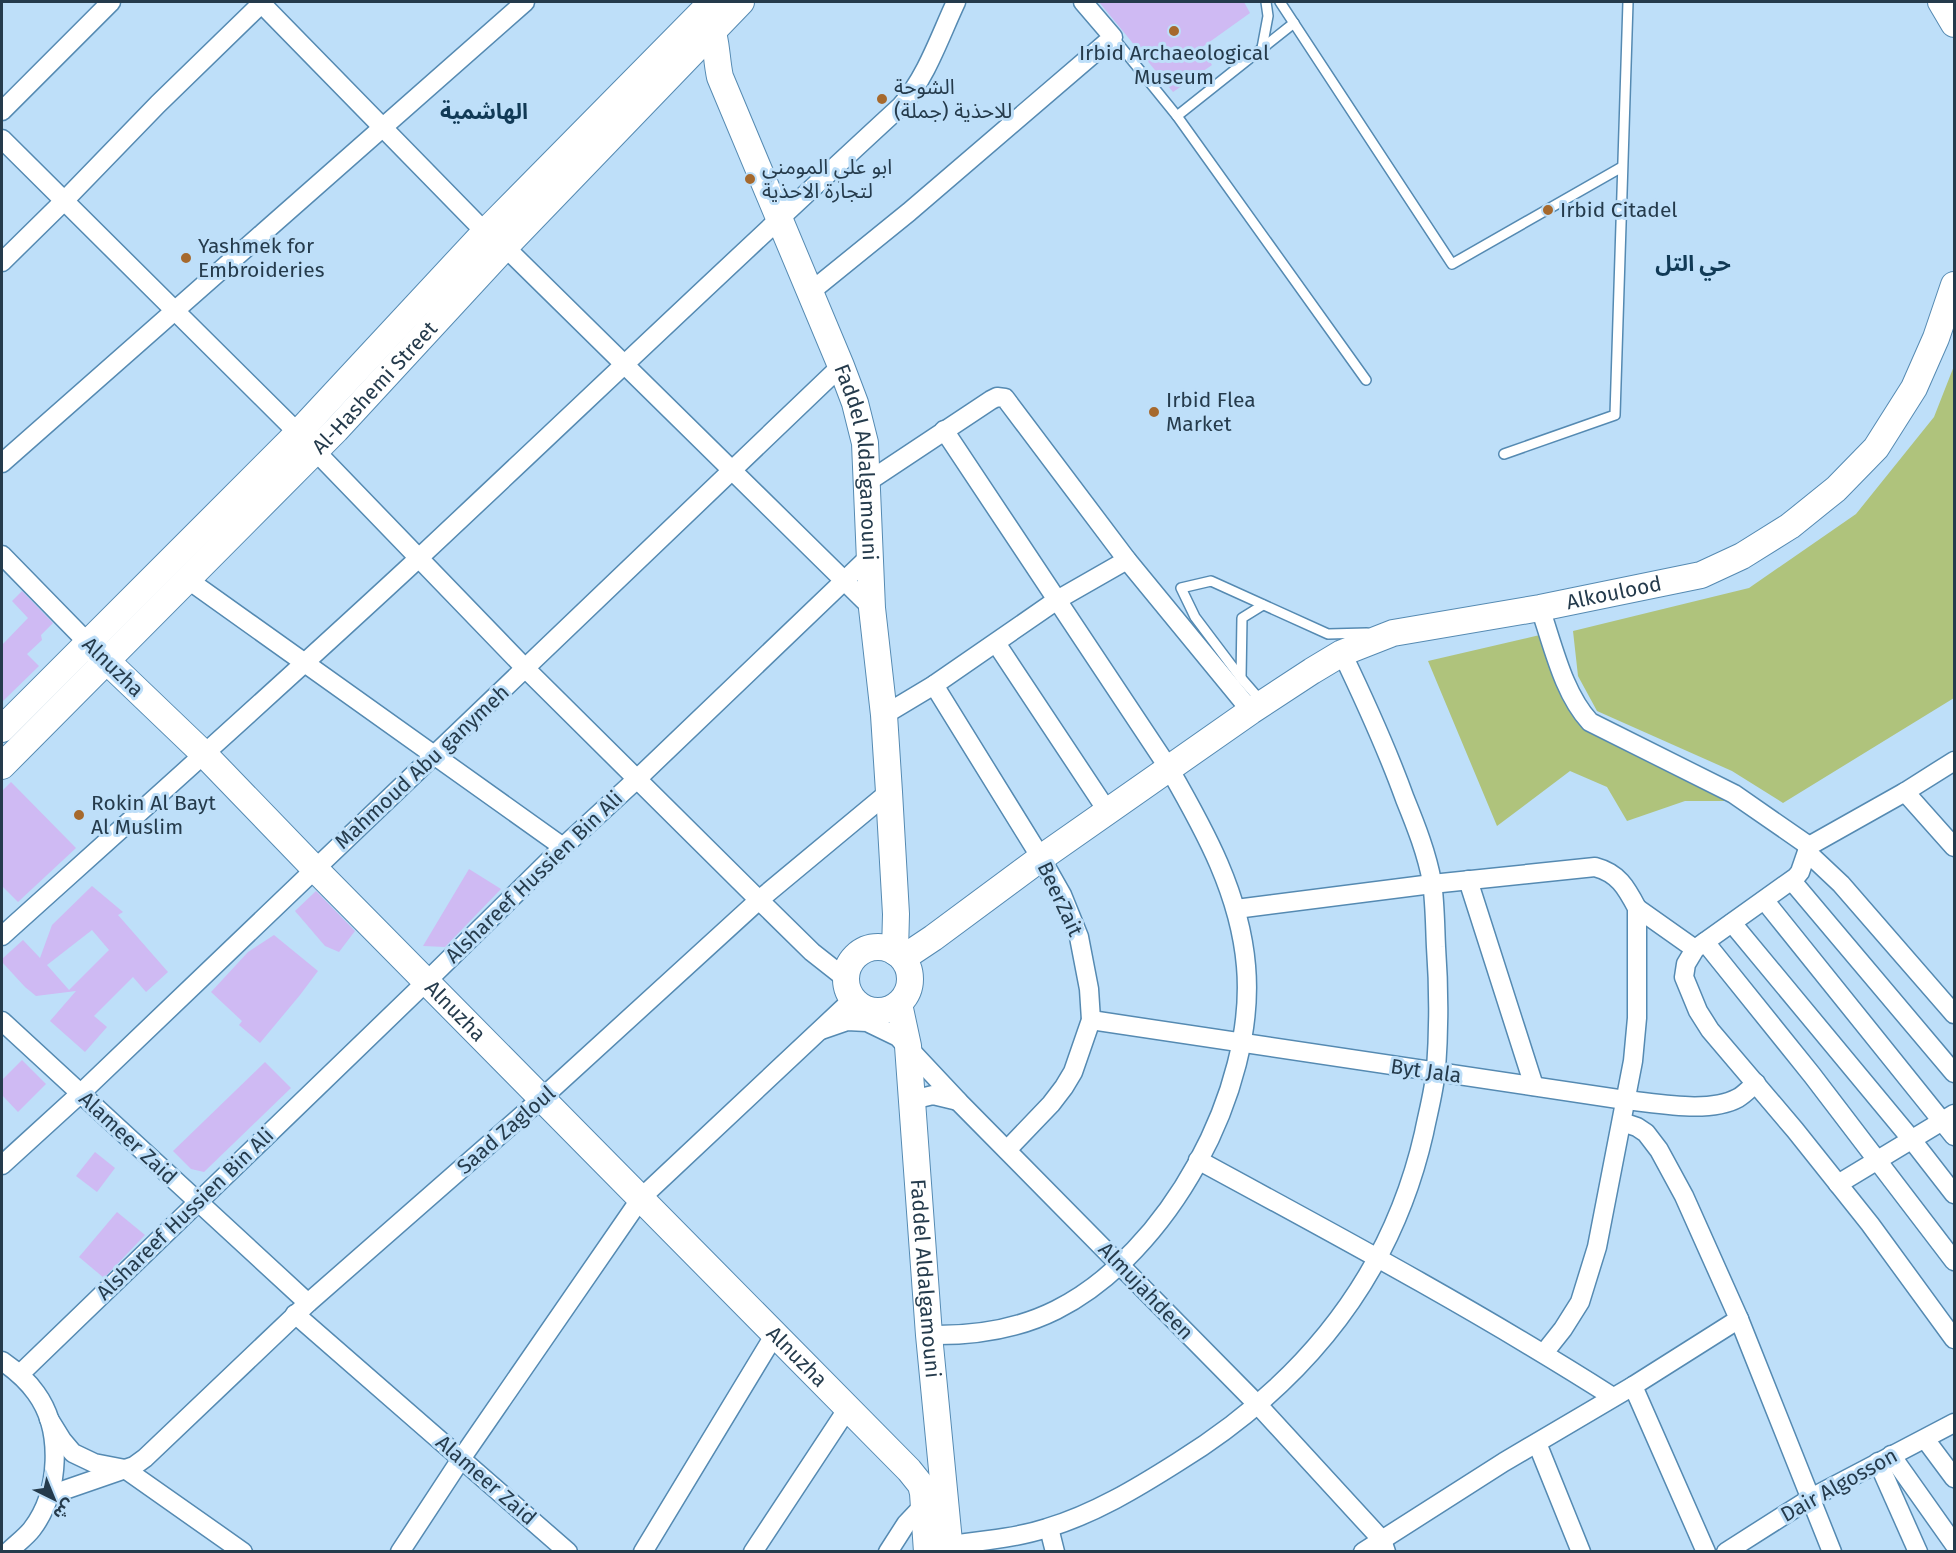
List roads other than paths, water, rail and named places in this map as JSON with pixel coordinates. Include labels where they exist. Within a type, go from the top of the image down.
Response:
[{"type":"main road","name":"Al-Hashemi Street","points":[[2,766],[188,579],[306,442],[703,14],[741,2]]},
{"type":"main road","points":[[1941,2],[1954,24]]},
{"type":"main road","name":"Faddel Aldalgamouni","points":[[703,14],[720,78],[841,366],[863,433],[872,608],[884,715],[899,955]]},
{"type":"main road","name":"Alkoulood","points":[[899,955],[933,938],[1041,858],[1170,770],[1257,707],[1335,644],[1540,608],[1701,575],[1742,556],[1790,526],[1836,489],[1876,448],[1914,388],[1936,338],[1954,285]]},
{"type":"main road","name":"Al-Hashemi Street","points":[[2,729],[88,643],[306,442]]},
{"type":"main road","name":"Alnuzha","points":[[88,643],[204,754],[909,1470],[921,1485],[924,1505],[942,1549]]},
{"type":"main road","points":[[873,947],[885,947],[899,955],[908,967],[911,977],[906,996],[890,1010],[870,1011],[860,1007],[849,989],[848,967],[854,957],[873,947]]},
{"type":"main road","name":"Faddel Aldalgamouni","points":[[899,1004],[908,1047],[929,1335],[941,1450],[942,1549]]},
{"type":"main road","points":[[909,1470],[920,1474],[931,1471],[938,1462],[941,1450]]},
{"type":"street","points":[[2,111],[111,2]]},
{"type":"street","points":[[2,262],[261,2],[382,127],[872,608]]},
{"type":"street","points":[[2,463],[525,2]]},
{"type":"street","points":[[2,936],[305,663],[901,106],[912,93],[956,2]]},
{"type":"street","points":[[809,294],[909,212],[1113,37],[1083,2]]},
{"type":"street","points":[[2,139],[306,442],[526,669],[849,989],[821,1030],[642,1198],[400,1551]]},
{"type":"street","name":"Mahmoud Abu ganymeh","points":[[2,1165],[81,1094],[841,366]]},
{"type":"street","points":[[866,483],[991,400],[996,397],[1005,398],[1127,560],[1257,707]]},
{"type":"street","points":[[929,1335],[981,1333],[1007,1328],[1056,1310],[1079,1297],[1120,1265],[1158,1225],[1172,1207],[1198,1160],[1225,1102],[1242,1042],[1247,976],[1236,909],[1212,847],[1170,770],[944,430]]},
{"type":"street","name":"Alnuzha","points":[[2,555],[88,643]]},
{"type":"street","name":"Alshareef Hussien Bin Ali","points":[[20,1374],[563,847],[869,557]]},
{"type":"street","points":[[884,715],[934,685],[1057,600],[1127,560]]},
{"type":"street","points":[[188,579],[563,847]]},
{"type":"street","points":[[1540,608],[1567,686],[1578,707],[1590,722],[1734,794],[1808,849],[1954,1014]]},
{"type":"street","points":[[996,643],[1108,812]]},
{"type":"street","points":[[942,1549],[1049,1528],[1088,1512],[1159,1474],[1210,1443],[1258,1406],[1302,1363],[1337,1323],[1378,1257],[1398,1214],[1413,1174],[1436,1073],[1439,981],[1432,884],[1419,835],[1392,764],[1335,644]]},
{"type":"street","name":"BeerZait","points":[[934,685],[1062,895],[1079,937],[1089,989],[1091,1020],[1073,1072],[1051,1104],[1007,1150]]},
{"type":"street","points":[[1954,761],[1808,849],[1800,872],[1792,881],[1700,946],[1686,964],[1684,977],[1690,994],[1710,1030],[1838,1184],[1954,1339]]},
{"type":"street","name":"Saad Zagloul","points":[[50,1494],[134,1466],[145,1458],[302,1309],[542,1098],[759,900],[889,792]]},
{"type":"street","points":[[1905,792],[1954,847]]},
{"type":"street","points":[[1236,909],[1432,884],[1595,867],[1608,870],[1629,892],[1637,908],[1637,1018],[1633,1061],[1622,1122],[1597,1247],[1585,1289],[1572,1315],[1544,1353]]},
{"type":"street","points":[[1468,880],[1534,1086]]},
{"type":"street","points":[[1792,881],[1954,1073]]},
{"type":"street","points":[[1765,901],[1948,1117],[1954,1136]]},
{"type":"street","points":[[1637,908],[1700,946],[1812,1075],[1954,1261]]},
{"type":"street","points":[[1732,923],[1954,1194]]},
{"type":"street","name":"Byt Jala","points":[[1091,1020],[1625,1100],[1698,1106],[1720,1104],[1736,1099],[1756,1083]]},
{"type":"street","name":"Almujahdeen","points":[[821,1030],[847,1021],[867,1022],[898,1037],[1258,1406],[1384,1546]]},
{"type":"street","name":"Alameer Zaid","points":[[2,1022],[198,1202],[302,1309],[461,1459],[567,1551]]},
{"type":"street","points":[[912,1100],[933,1095],[960,1102]]},
{"type":"street","points":[[1838,1184],[1948,1117]]},
{"type":"street","points":[[1622,1122],[1637,1127],[1659,1149],[1684,1196],[1739,1319],[1832,1551]]},
{"type":"street","points":[[1198,1160],[1378,1257],[1544,1353],[1612,1397]]},
{"type":"street","points":[[1363,1551],[1384,1546],[1537,1443],[1739,1319]]},
{"type":"street","points":[[643,1551],[776,1334]]},
{"type":"street","points":[[2,1361],[20,1374],[37,1394],[49,1419],[73,1453],[94,1463],[125,1469],[243,1551]]},
{"type":"street","points":[[1633,1386],[1706,1551]]},
{"type":"street","points":[[753,1551],[848,1408]]},
{"type":"street","points":[[8,1551],[32,1529],[50,1494],[56,1456],[49,1419]]},
{"type":"street","name":"Dair Algosson","points":[[1726,1551],[1811,1498],[1954,1423]]},
{"type":"street","points":[[1925,1439],[1954,1478]]},
{"type":"street","points":[[1537,1443],[1581,1551]]},
{"type":"street","points":[[1885,1458],[1954,1544]]},
{"type":"street","points":[[1885,1458],[1918,1551]]},
{"type":"street","points":[[888,1551],[906,1524],[924,1505]]},
{"type":"street","points":[[1049,1528],[1055,1551]]},
{"type":"street","points":[[32,1529],[34,1551]]},
{"type":"lane","points":[[1262,48],[1268,16],[1266,2]]},
{"type":"lane","points":[[1280,2],[1452,264],[1622,167]]},
{"type":"lane","points":[[1504,454],[1615,415],[1628,2]]},
{"type":"lane","points":[[1177,116],[1294,23]]},
{"type":"lane","points":[[1113,37],[1177,116],[1366,380]]},
{"type":"lane","points":[[1257,707],[1241,678],[1195,617],[1181,588],[1211,581],[1263,604],[1335,644]]},
{"type":"lane","points":[[1241,678],[1242,618],[1263,604]]},
{"type":"place","name":"Irbid Archaeological Museum","points":[[1174,31]]},
{"type":"place","name":"الشوحة للاحذية (جملة)","points":[[882,99]]},
{"type":"place","name":"ابو علي المومني لتجارة الاحذية","points":[[750,179]]},
{"type":"place","name":"Irbid Citadel","points":[[1548,210]]},
{"type":"place","name":"Yashmek for Embroideries","points":[[186,258]]},
{"type":"place","name":"Irbid Flea Market","points":[[1154,412]]},
{"type":"place","name":"Rokin Al Bayt Al Muslim","points":[[79,815]]},
{"type":"district","name":"الهاشمية","points":[[484,111]]},
{"type":"district","name":"حي التل","points":[[1693,263]]}]
